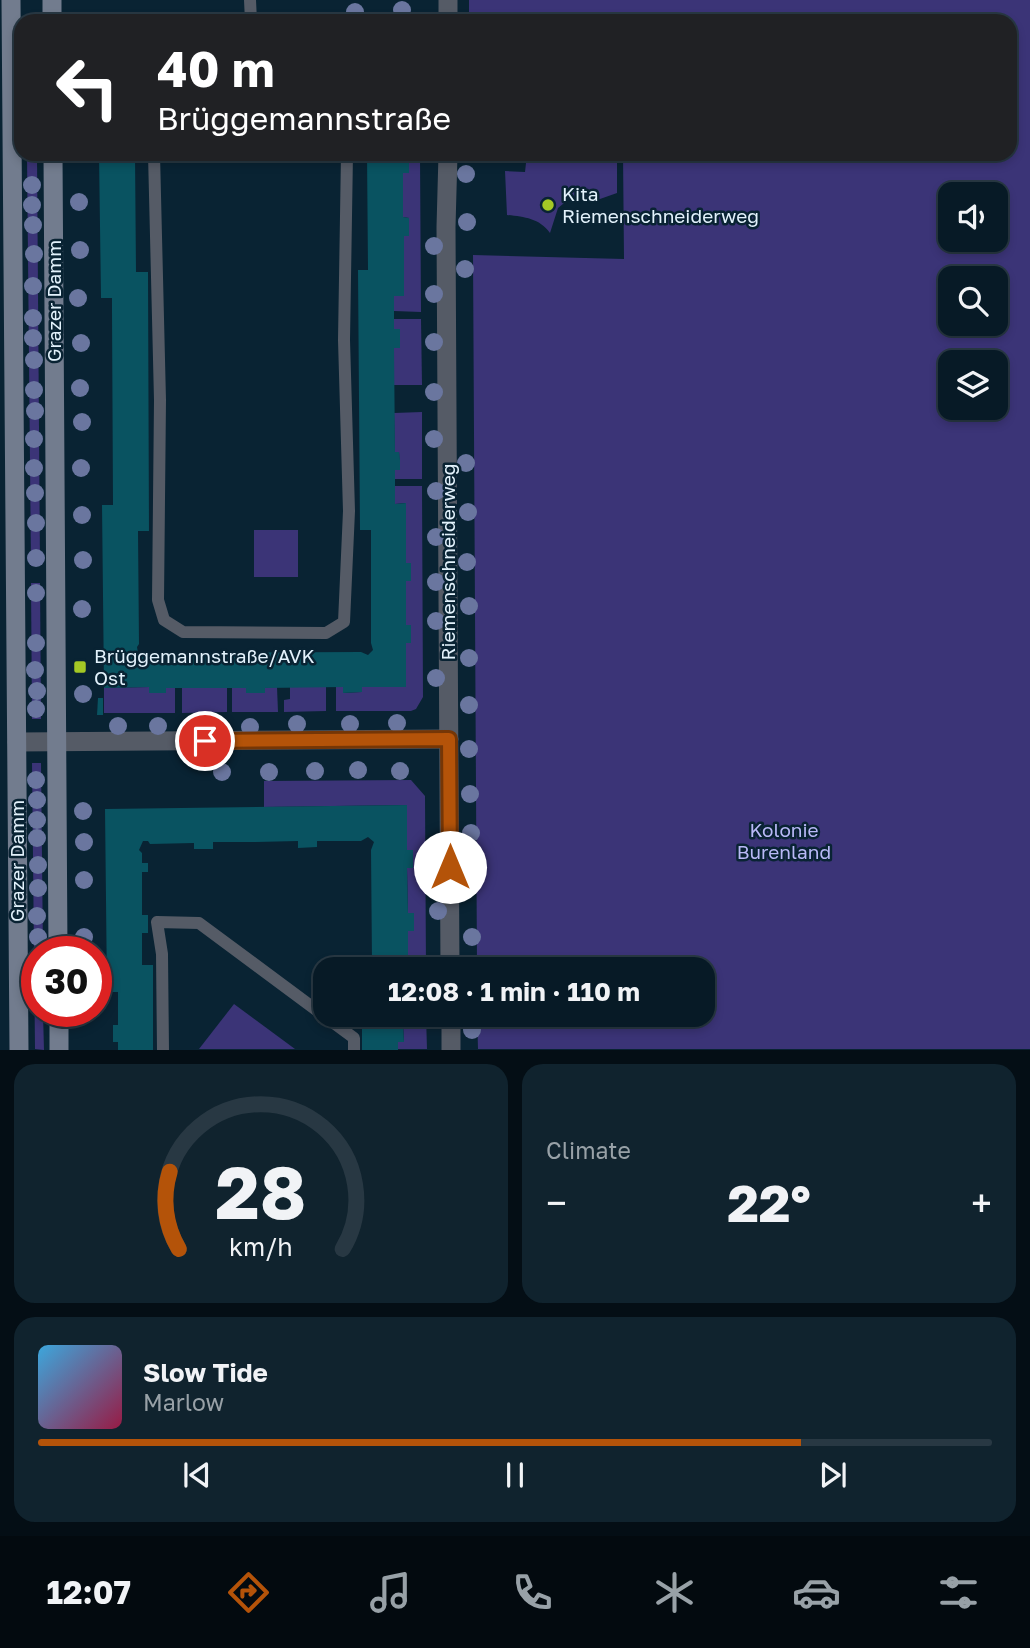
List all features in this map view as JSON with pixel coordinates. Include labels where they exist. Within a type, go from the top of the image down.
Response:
[{"type":"main road","name":"Grazer Damm","points":[[12,0],[8,616],[17,742],[19,1049]]},
{"type":"main road","name":"Grazer Damm","points":[[53,161],[58,936]]},
{"type":"main road","points":[[59,1027],[59,1049]]},
{"type":"street","name":"Riemenschneiderweg","points":[[448,161],[450,957]]},
{"type":"street","points":[[17,742],[449,739]]},
{"type":"street","points":[[451,1027],[451,1049]]},
{"type":"lane","points":[[155,161],[160,400],[158,600],[164,620],[183,632],[313,633],[326,633],[344,622],[349,511],[344,340],[347,161]]},
{"type":"lane","points":[[163,1049],[162,954],[157,922],[199,923],[354,1038],[354,1049]]},
{"type":"green space","name":"Kolonie Burenland","points":[[469,0],[1030,0],[1030,1049],[478,1049],[477,1027],[715,1027],[715,957],[477,957],[473,255],[624,259],[623,161],[1017,161],[1017,14],[469,14]]},
{"type":"green space","points":[[27,161],[37,161],[40,566],[31,566]]},
{"type":"green space","points":[[409,161],[420,161],[421,312],[394,311],[394,296],[404,296],[404,236],[409,236],[409,218],[403,217],[403,173],[409,173]]},
{"type":"green space","points":[[617,161],[617,193],[600,199],[580,195],[569,199],[558,208],[550,233],[536,221],[507,215],[505,171],[525,172],[526,163]]},
{"type":"green space","points":[[394,319],[421,319],[422,385],[394,385]]},
{"type":"green space","points":[[422,412],[422,479],[395,479],[395,470],[400,470],[399,452],[395,452],[394,413]]},
{"type":"green space","points":[[395,486],[422,486],[423,697],[416,709],[411,711],[336,711],[336,687],[343,687],[344,693],[361,692],[362,687],[406,686],[406,643],[411,643],[411,625],[406,625],[406,581],[411,581],[411,563],[406,563],[405,503],[395,504]]},
{"type":"green space","points":[[254,530],[298,530],[298,577],[254,577]]},
{"type":"green space","points":[[31,583],[40,583],[41,719],[32,719]]},
{"type":"green space","points":[[149,687],[149,693],[166,693],[166,688],[175,688],[175,713],[104,713],[104,688]]},
{"type":"green space","points":[[277,687],[278,712],[232,712],[232,688]]},
{"type":"green space","points":[[290,687],[326,687],[326,711],[284,712],[284,700],[290,699]]},
{"type":"green space","points":[[182,688],[227,688],[227,712],[182,713]]},
{"type":"green space","points":[[32,763],[41,763],[43,936],[34,936]]},
{"type":"green space","points":[[411,780],[425,796],[426,957],[408,957],[408,931],[414,931],[414,913],[408,913],[407,868],[413,867],[413,850],[407,850],[407,805],[264,807],[264,781]]},
{"type":"green space","points":[[234,1004],[295,1049],[199,1049]]},
{"type":"green space","points":[[35,1027],[43,1027],[44,1050],[35,1049]]},
{"type":"green space","points":[[403,1027],[426,1027],[427,1049],[398,1049],[398,1042],[404,1041]]},
{"type":"building","points":[[99,161],[135,161],[136,272],[148,272],[149,531],[138,531],[138,653],[146,656],[150,653],[361,652],[368,655],[373,650],[371,530],[360,530],[358,270],[368,270],[367,161],[409,161],[409,173],[403,173],[403,217],[409,218],[409,236],[404,236],[404,296],[394,296],[394,329],[400,329],[400,348],[394,348],[395,452],[399,452],[400,460],[400,470],[395,470],[395,504],[406,503],[406,563],[411,563],[411,581],[406,581],[406,625],[411,625],[411,643],[406,643],[406,687],[362,687],[362,692],[343,693],[343,687],[265,688],[265,693],[246,693],[246,688],[166,688],[166,693],[149,693],[149,687],[104,688],[102,505],[113,505],[112,298],[101,298]]},
{"type":"building","points":[[98,698],[103,698],[103,715],[97,715]]},
{"type":"building","points":[[407,805],[407,850],[413,850],[413,868],[407,868],[408,913],[414,913],[414,931],[408,931],[408,957],[372,957],[371,850],[374,842],[368,837],[361,841],[317,841],[317,847],[298,848],[298,841],[213,842],[213,849],[194,849],[194,843],[150,844],[143,841],[139,850],[142,853],[142,863],[148,863],[148,872],[142,872],[142,915],[148,915],[148,933],[142,933],[142,965],[153,965],[153,1050],[118,1050],[118,1042],[113,1042],[113,1025],[118,1025],[118,992],[112,992],[112,936],[106,936],[105,809]]},
{"type":"building","points":[[362,1027],[403,1027],[404,1042],[398,1042],[398,1050],[362,1050]]},
{"type":"place","name":"Kita Riemenschneiderweg","points":[[548,205]]},
{"type":"place","name":"Brüggemannstraße/AVK Ost","points":[[80,667]]},
{"type":"route","points":[[205,741],[449,739],[450,867]]}]
